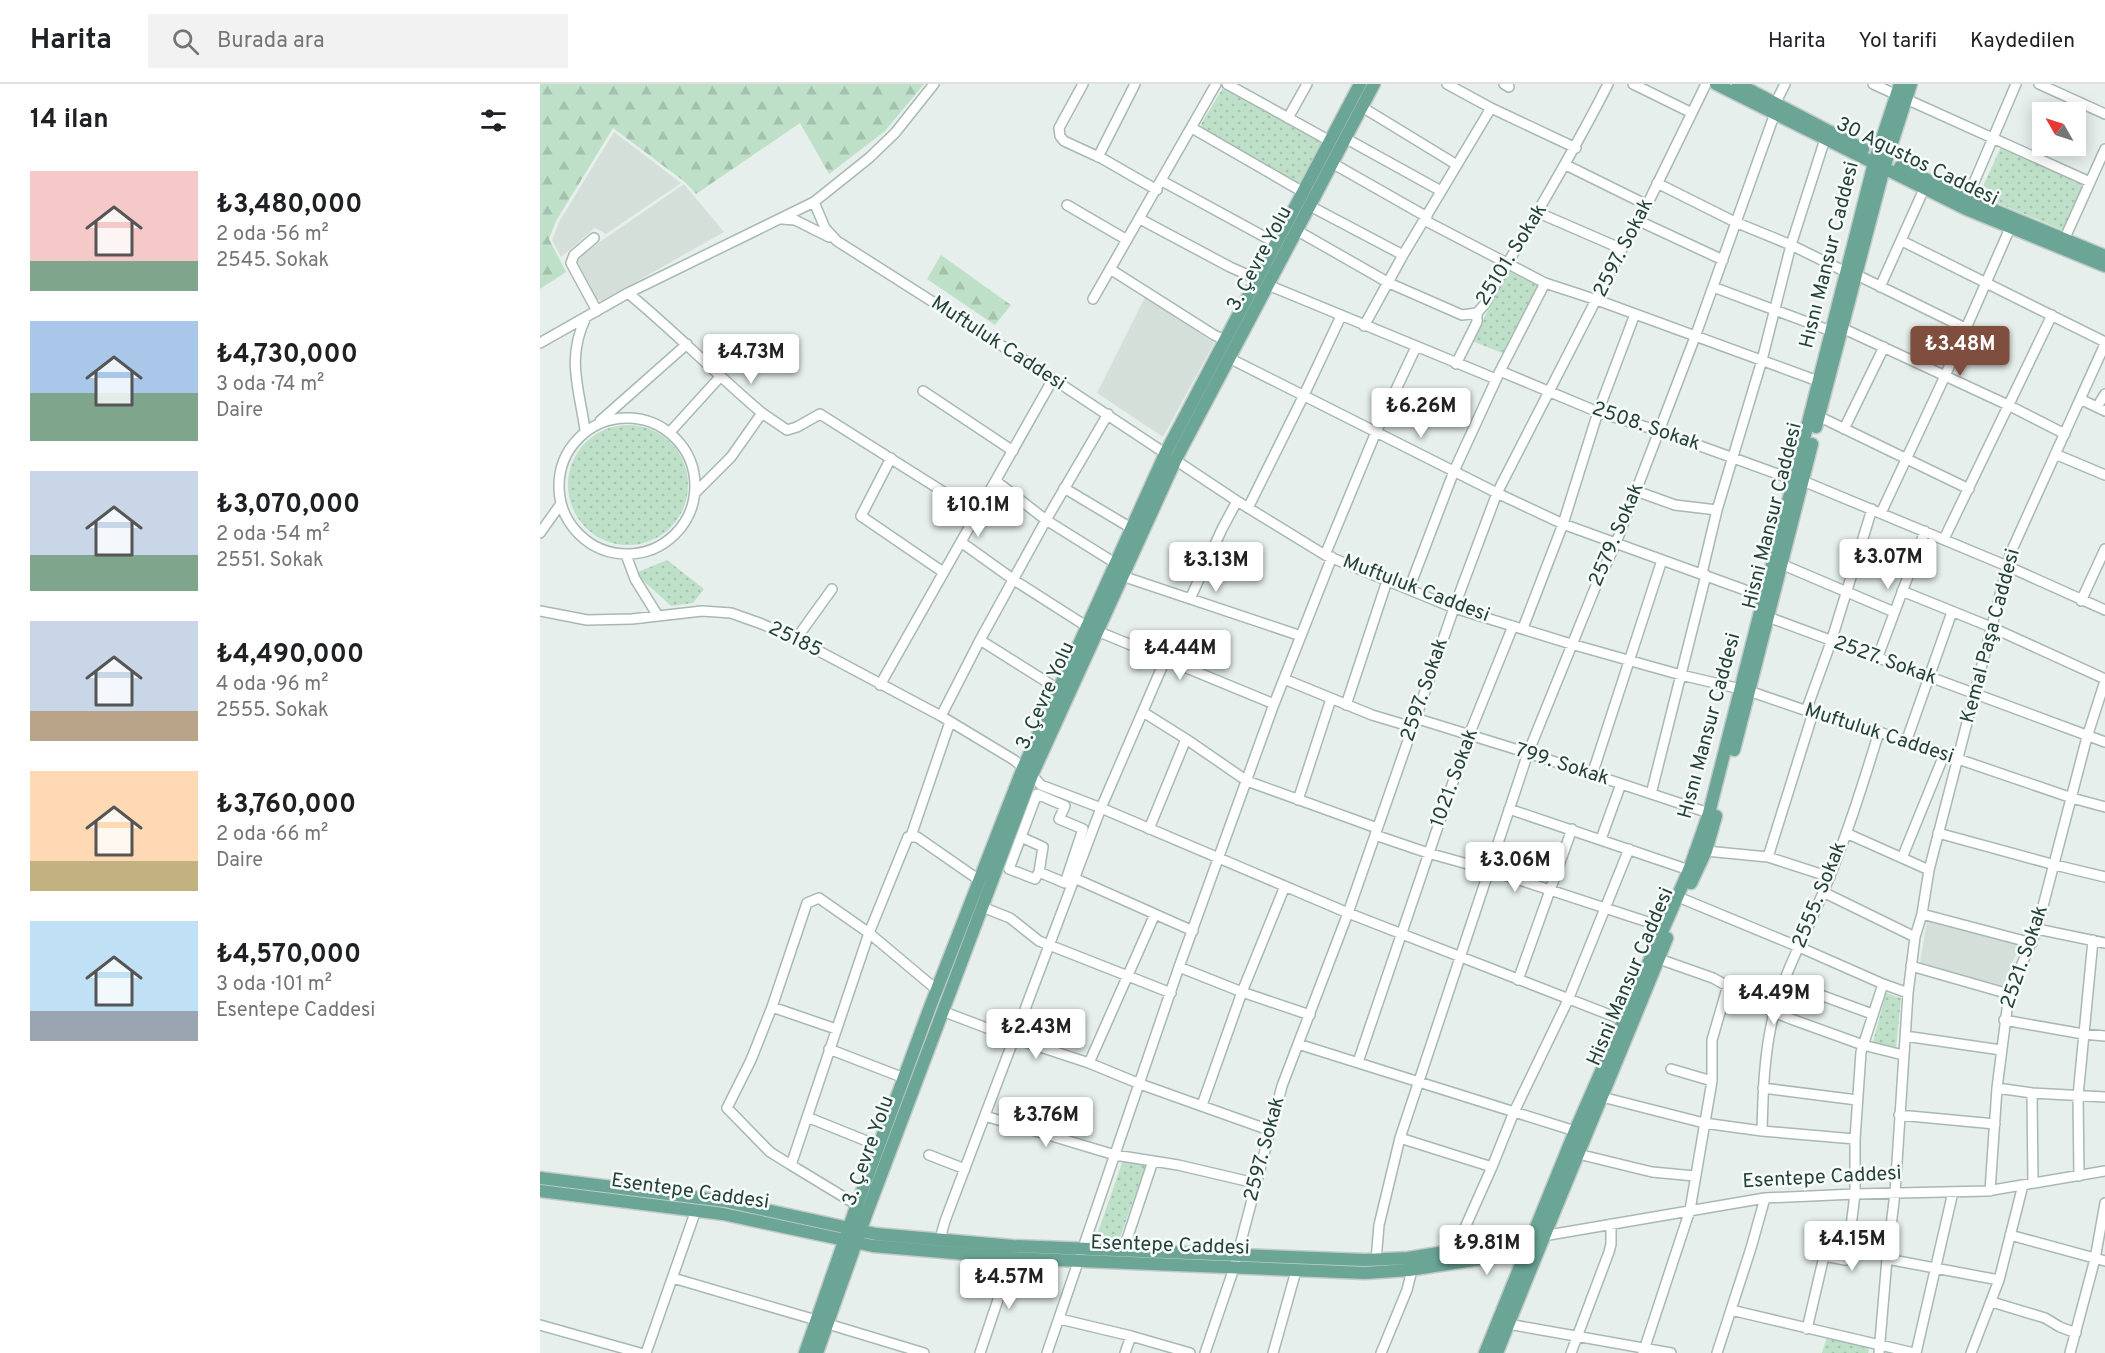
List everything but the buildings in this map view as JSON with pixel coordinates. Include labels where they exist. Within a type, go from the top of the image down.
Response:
[{"type":"main road","name":"3. Çevre Yolu","points":[[853,1235],[857,1205],[979,880],[1092,629],[1115,563],[1131,528],[1171,456],[1229,358],[1276,243],[1360,84]]},
{"type":"main road","name":"3. Çevre Yolu","points":[[804,1353],[822,1322],[853,1235],[982,907],[1058,688],[1122,576],[1171,456],[1225,340],[1310,206],[1374,84]]},
{"type":"main road","name":"30 Agustos Caddesi","points":[[1716,84],[1776,108],[1880,162],[1924,189],[2010,228],[2105,266]]},
{"type":"main road","name":"30 Agustos Caddesi","points":[[1738,84],[1825,139],[2105,256]]},
{"type":"main road","name":"Hisni Mansur Caddesi","points":[[1497,1353],[1683,899],[1706,851],[1745,690],[1768,617],[1798,480],[1818,416],[1850,273],[1901,92],[1911,84]]},
{"type":"main road","name":"Hısnı Mansur Caddesi","points":[[1485,1353],[1575,1131],[1689,870],[1709,813],[1745,690],[1763,595],[1798,480],[1818,381],[1837,330]]},
{"type":"main road","name":"Esentepe Caddesi","points":[[540,1178],[732,1202],[853,1235],[873,1246],[1012,1258],[1123,1251],[1235,1262],[1296,1271],[1365,1273],[1412,1270],[1525,1252]]},
{"type":"main road","name":"Esentepe Caddesi","points":[[540,1191],[696,1210],[853,1235],[876,1233],[1082,1255],[1235,1262],[1408,1258],[1543,1236]]},
{"type":"main road","points":[[1525,1252],[1543,1236]]},
{"type":"main road","points":[[1470,1261],[1508,1261],[1513,1265],[1516,1274]]},
{"type":"main road","name":"3. Çevre Yolu","points":[[818,1353],[822,1322]]},
{"type":"street","points":[[540,343],[628,293],[814,202],[869,158],[895,133],[934,84]]},
{"type":"street","points":[[1083,84],[1059,128],[1059,136],[1064,141],[1160,185],[1276,243]]},
{"type":"street","points":[[1098,157],[1135,84]]},
{"type":"street","points":[[1093,299],[1216,84]]},
{"type":"street","points":[[1227,84],[1330,141]]},
{"type":"street","points":[[1288,118],[1307,84]]},
{"type":"street","points":[[1447,84],[1491,108],[1576,148]]},
{"type":"street","name":"25101. Sokak","points":[[1296,230],[1389,283],[1462,315],[1477,313],[1539,213],[1576,148],[1608,84]]},
{"type":"street","points":[[1633,84],[1692,113]]},
{"type":"street","name":"2597. Sokak","points":[[1205,1353],[1235,1262],[1282,1086],[1348,913],[1413,723],[1497,493],[1637,220],[1647,205],[1706,84]]},
{"type":"street","name":"2579. Sokak","points":[[1376,1260],[1379,1225],[1400,1138],[1528,753],[1636,491],[1695,337],[1785,84]]},
{"type":"street","points":[[1873,84],[1901,92],[1993,139],[2090,182]]},
{"type":"street","points":[[1967,199],[2016,84]]},
{"type":"street","points":[[2039,84],[2105,114]]},
{"type":"street","points":[[1362,107],[1457,165]]},
{"type":"street","points":[[1364,326],[1403,255],[1491,108]]},
{"type":"street","points":[[1192,128],[1303,192]]},
{"type":"street","points":[[1345,138],[1441,191]]},
{"type":"street","points":[[1651,794],[1681,675],[1717,510],[1762,360],[1791,245],[1825,139]]},
{"type":"street","points":[[2064,240],[2105,149]]},
{"type":"street","points":[[1332,163],[1545,283],[1818,381]]},
{"type":"street","points":[[1566,165],[1647,205]]},
{"type":"street","points":[[1657,183],[1735,222],[1791,245],[1965,328]]},
{"type":"street","points":[[1880,287],[1924,189]]},
{"type":"street","name":"Muftuluk Caddesi","points":[[814,202],[825,228],[837,241],[1108,414],[1237,501],[1328,556],[1454,608],[1681,675],[1745,690],[2105,807]]},
{"type":"street","points":[[1067,205],[1127,240]]},
{"type":"street","points":[[1310,206],[1403,255]]},
{"type":"street","points":[[1539,213],[1622,249]]},
{"type":"street","points":[[782,219],[800,222],[837,241]]},
{"type":"street","name":"2508. Sokak","points":[[1140,219],[1262,282],[1416,348],[1456,364],[1548,391],[1598,412],[1798,480],[1944,539],[2105,610]]},
{"type":"street","points":[[1637,220],[1723,260]]},
{"type":"street","points":[[1768,857],[1809,712],[1847,591],[1876,511],[1945,376],[2010,228]]},
{"type":"street","points":[[594,238],[574,255],[571,263],[597,311]]},
{"type":"street","points":[[1902,241],[2105,343]]},
{"type":"street","points":[[1110,269],[1225,340]]},
{"type":"street","points":[[1409,589],[1454,471],[1498,375],[1545,283]]},
{"type":"street","points":[[1713,287],[1884,347],[2065,434]]},
{"type":"street","points":[[628,293],[687,344],[720,377],[762,413],[787,430],[820,414],[977,513]]},
{"type":"street","points":[[1456,364],[1477,322],[1477,313]]},
{"type":"street","name":"1021. Sokak","points":[[1358,1062],[1469,735],[1563,524],[1598,412],[1635,314]]},
{"type":"street","points":[[1944,539],[2052,315]]},
{"type":"street","points":[[1248,508],[1341,316]]},
{"type":"street","points":[[585,430],[574,361],[577,339],[586,317]]},
{"type":"street","name":"Kemal Paşa Caddesi","points":[[1880,1348],[1908,993],[1915,937],[1922,914],[1929,870],[2011,552],[2105,343]]},
{"type":"street","points":[[598,423],[687,344]]},
{"type":"street","points":[[1844,429],[1884,347]]},
{"type":"street","points":[[1047,1353],[1179,967],[1274,704],[1301,636],[1328,556],[1377,432],[1416,348]]},
{"type":"street","points":[[1229,358],[1563,524],[1763,595]]},
{"type":"street","points":[[670,432],[720,377]]},
{"type":"street","points":[[880,685],[1053,379]]},
{"type":"street","points":[[923,391],[1013,451]]},
{"type":"street","points":[[2080,399],[2101,409],[2105,394]]},
{"type":"street","points":[[695,493],[730,457],[762,413]]},
{"type":"street","points":[[941,716],[1046,520],[1108,414]]},
{"type":"street","points":[[1818,416],[1969,489]]},
{"type":"street","points":[[616,417],[635,417],[654,422],[670,432],[682,444],[695,476],[695,493],[690,513],[672,537],[646,552],[626,555],[604,551],[584,541],[569,525],[558,497],[560,479],[574,444],[585,430],[616,417]]},
{"type":"street","points":[[2055,454],[2105,475]]},
{"type":"street","points":[[891,458],[861,516],[944,572]]},
{"type":"street","points":[[996,481],[1046,520],[1115,563]]},
{"type":"street","points":[[1064,488],[1131,528]]},
{"type":"street","points":[[1636,491],[1675,505],[1717,510]]},
{"type":"street","points":[[1190,598],[1237,501]]},
{"type":"street","points":[[540,533],[560,505]]},
{"type":"street","points":[[1877,658],[1925,531]]},
{"type":"street","points":[[961,542],[1014,580],[1092,629],[1274,704]]},
{"type":"street","points":[[2081,601],[2105,549]]},
{"type":"street","points":[[626,555],[635,579],[658,616]]},
{"type":"street","points":[[1592,775],[1662,560]]},
{"type":"street","points":[[1781,564],[1894,612]]},
{"type":"street","points":[[1122,576],[1301,636]]},
{"type":"street","points":[[1346,705],[1387,582]]},
{"type":"street","points":[[796,639],[832,589]]},
{"type":"street","points":[[1902,591],[1991,627],[2105,680]]},
{"type":"street","name":"25185","points":[[540,611],[587,620],[632,619],[702,611],[731,613],[762,624],[796,639],[941,716],[1014,760],[1041,785],[1101,808],[1348,913],[1623,1020]]},
{"type":"street","points":[[1906,742],[1952,612]]},
{"type":"street","name":"2527. Sokak","points":[[1768,617],[2105,742]]},
{"type":"street","points":[[980,640],[1058,688]]},
{"type":"street","points":[[1039,872],[1065,883],[1101,808],[1165,660]]},
{"type":"street","name":"799. Sokak","points":[[1284,679],[1372,715],[1469,735],[1709,813]]},
{"type":"street","name":"2521. Sokak","points":[[1990,1191],[1997,1088],[2009,994],[2037,929],[2087,737],[2105,680]]},
{"type":"street","points":[[1298,800],[1331,699]]},
{"type":"street","points":[[1143,712],[1247,782],[1298,800],[1428,853],[1489,870],[1663,927]]},
{"type":"street","points":[[790,1165],[869,933],[906,840],[911,836],[950,722]]},
{"type":"street","name":"2555. Sokak","points":[[1762,1131],[1767,1044],[1774,1012],[1799,947],[1830,877],[1879,732]]},
{"type":"street","points":[[1149,829],[1186,739]]},
{"type":"street","points":[[1902,858],[1944,755]]},
{"type":"street","points":[[1601,839],[1621,784]]},
{"type":"street","points":[[940,1239],[964,1169],[1074,878],[1082,848],[1083,829],[1059,819],[1065,806],[1036,794],[1020,837],[1009,869],[1035,879],[1039,872],[1043,847],[1020,837]]},
{"type":"street","points":[[1509,808],[1689,870]]},
{"type":"street","points":[[1518,980],[1572,829]]},
{"type":"street","points":[[1846,833],[1929,870]]},
{"type":"street","points":[[1938,833],[2055,866],[2105,877]]},
{"type":"street","points":[[911,836],[917,837],[979,880]]},
{"type":"street","points":[[1460,1250],[1463,1232],[1514,1112],[1568,1000],[1629,849]]},
{"type":"street","points":[[1706,851],[1768,857],[1830,877]]},
{"type":"street","points":[[1074,878],[1193,931]]},
{"type":"street","points":[[1202,1105],[1242,992],[1285,886]]},
{"type":"street","points":[[1823,892],[1915,937]]},
{"type":"street","points":[[857,1205],[770,1152],[727,1108],[751,1060],[772,1007],[807,903],[819,898],[869,933],[937,990]]},
{"type":"street","points":[[1683,899],[1908,993]]},
{"type":"street","points":[[982,907],[1010,918],[1033,937],[1049,945],[1170,993]]},
{"type":"street","points":[[1089,1063],[1155,914]]},
{"type":"street","points":[[1922,914],[2032,943]]},
{"type":"street","points":[[2037,929],[2105,943]]},
{"type":"street","points":[[2079,1176],[2078,1096],[2093,940]]},
{"type":"street","points":[[1659,959],[1728,985],[1774,1012],[1863,1045],[1903,1055]]},
{"type":"street","points":[[1911,966],[2009,994]]},
{"type":"street","points":[[1179,967],[1310,1015]]},
{"type":"street","points":[[1785,982],[1872,1014]]},
{"type":"street","points":[[1807,1329],[1824,1256],[1845,1260],[1855,1194],[1857,1100],[1863,1045],[1883,984]]},
{"type":"street","points":[[1644,1351],[1690,1210],[1712,1081],[1712,1040],[1728,985]]},
{"type":"street","points":[[772,1007],[836,1029]]},
{"type":"street","points":[[942,1011],[1269,1130]]},
{"type":"street","points":[[2004,1020],[2083,1035],[2105,1036]]},
{"type":"street","points":[[1905,1036],[2001,1050]]},
{"type":"street","points":[[1298,1044],[1575,1131]]},
{"type":"street","points":[[829,1049],[904,1077]]},
{"type":"street","points":[[1671,1069],[1712,1081]]},
{"type":"street","points":[[1763,1088],[1857,1100]]},
{"type":"street","points":[[1997,1088],[2031,1093],[2105,1097]]},
{"type":"street","points":[[2031,1093],[2033,1183]]},
{"type":"street","points":[[1602,1097],[1704,1123],[1762,1131],[1855,1139]]},
{"type":"street","points":[[1899,1115],[1995,1124]]},
{"type":"street","points":[[985,1116],[1116,1155],[1255,1183]]},
{"type":"street","points":[[807,1117],[879,1146]]},
{"type":"street","points":[[1400,1138],[1492,1167]]},
{"type":"street","points":[[1578,1154],[1652,1172],[1695,1176]]},
{"type":"street","points":[[929,1155],[964,1169]]},
{"type":"street","points":[[1123,1251],[1153,1161]]},
{"type":"street","name":"Esentepe Caddesi","points":[[1543,1236],[1765,1198],[1990,1191],[2105,1171]]},
{"type":"street","points":[[1971,1353],[1992,1302],[2023,1185]]},
{"type":"street","points":[[1731,1310],[1880,1348],[1915,1353],[1953,1192]]},
{"type":"street","points":[[1717,1353],[1765,1198]]},
{"type":"street","points":[[2070,1353],[2100,1260],[2105,1203]]},
{"type":"street","points":[[646,1353],[696,1210]]},
{"type":"street","points":[[1571,1353],[1609,1252],[1611,1224]]},
{"type":"street","points":[[2010,1235],[2100,1260]]},
{"type":"street","points":[[980,1353],[1012,1258]]},
{"type":"street","points":[[1887,1259],[1998,1280]]},
{"type":"street","points":[[1381,1353],[1407,1290],[1412,1270]]},
{"type":"street","points":[[1273,1353],[1296,1271]]},
{"type":"street","points":[[673,1278],[924,1353]]},
{"type":"street","points":[[1992,1302],[2045,1318],[2076,1333]]},
{"type":"street","points":[[1060,1319],[1190,1353]]},
{"type":"street","points":[[1508,1324],[1644,1351],[1671,1353]]},
{"type":"street","points":[[540,1325],[640,1353]]},
{"type":"street","points":[[1125,1353],[1131,1336]]},
{"type":"shaded area","points":[[614,132],[681,183],[606,234],[595,228],[561,257],[552,240],[559,222]]},
{"type":"shaded area","points":[[684,184],[724,232],[602,301],[597,299],[578,263],[578,257]]},
{"type":"shaded area","points":[[1145,297],[1214,343],[1163,437],[1097,393]]},
{"type":"shaded area","points":[[1928,914],[2020,944],[2003,986],[1920,963]]},
{"type":"green space","points":[[540,84],[924,84],[885,131],[829,174],[800,123],[696,194],[685,182],[613,128],[556,221],[549,239],[566,272],[540,289]]},
{"type":"green space","points":[[1223,88],[1320,142],[1321,147],[1302,182],[1296,183],[1202,130],[1201,124]]},
{"type":"green space","points":[[2001,147],[2083,184],[2063,230],[1979,195]]},
{"type":"green space","points":[[941,255],[1011,305],[995,325],[927,279]]},
{"type":"green space","points":[[1509,270],[1542,285],[1505,354],[1472,341]]},
{"type":"green space","points":[[628,425],[651,429],[671,442],[684,462],[688,485],[684,508],[671,528],[651,541],[628,545],[605,541],[585,528],[572,508],[568,485],[572,462],[585,442],[605,429]]},
{"type":"green space","points":[[667,560],[704,589],[693,603],[671,606],[637,575],[638,572]]},
{"type":"green space","points":[[1886,993],[1901,998],[1896,1048],[1873,1042]]},
{"type":"green space","points":[[1123,1160],[1146,1165],[1118,1243],[1095,1241]]},
{"type":"green space","points":[[1827,1337],[1869,1347],[1868,1353],[1822,1353]]}]
